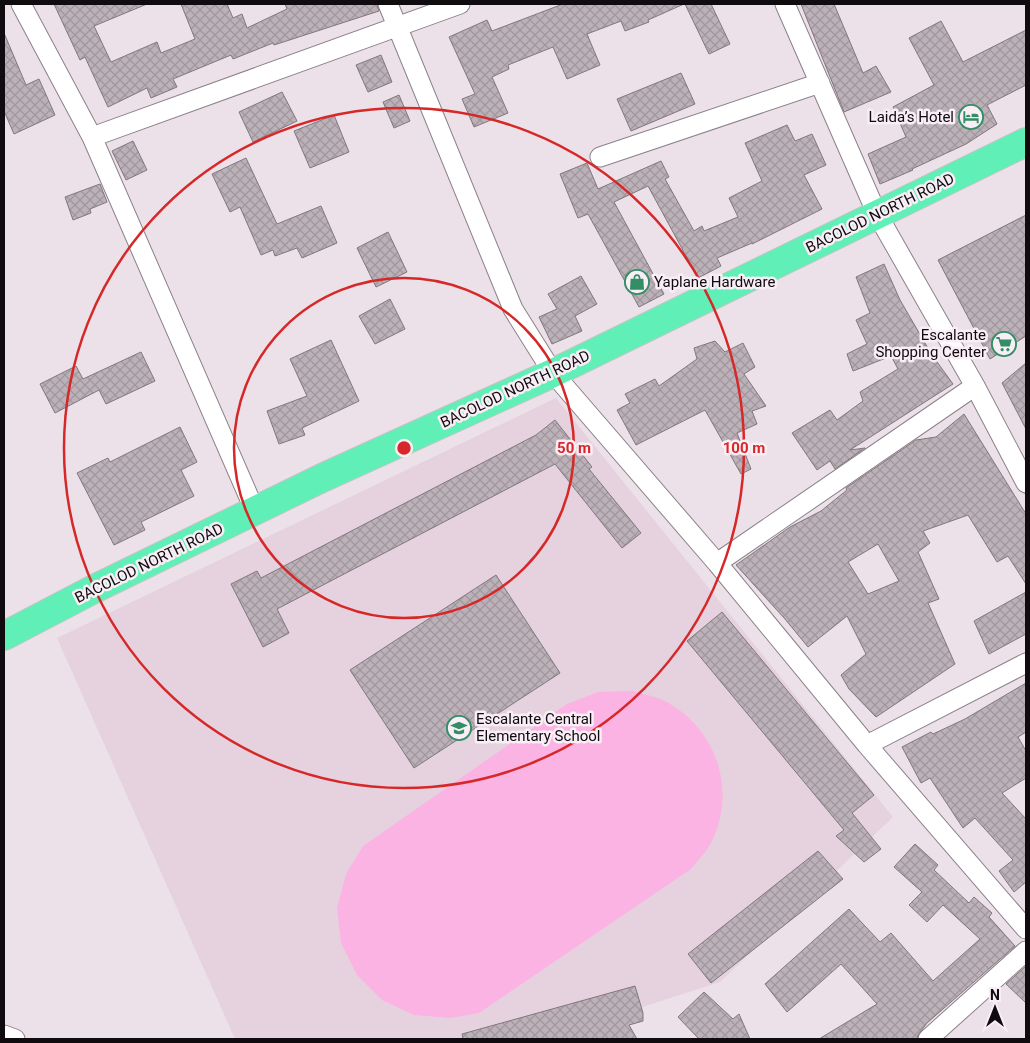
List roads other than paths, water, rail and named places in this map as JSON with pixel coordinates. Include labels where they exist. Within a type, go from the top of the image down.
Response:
[{"type":"highway","name":"BACOLOD NORTH ROAD","points":[[4,636],[322,478],[553,373],[1026,142]]},
{"type":"street","points":[[21,4],[92,137],[255,511]]},
{"type":"street","points":[[388,4],[514,309],[553,373],[717,563],[867,745],[1026,929]]},
{"type":"street","points":[[92,137],[460,4]]},
{"type":"street","points":[[785,4],[877,214],[975,386],[1026,483]]},
{"type":"street","points":[[600,157],[820,83]]},
{"type":"street","points":[[717,563],[975,386]]},
{"type":"street","points":[[867,745],[1026,663]]},
{"type":"street","points":[[928,1039],[1026,951]]},
{"type":"street","points":[[4,1035],[15,1039]]},
{"type":"place","name":"Laida’s Hotel","points":[[971,117]]},
{"type":"place","name":"Yaplane Hardware","points":[[637,282]]},
{"type":"place","name":"Escalante Shopping Center","points":[[1004,344]]},
{"type":"place","name":"Escalante Central Elementary School","points":[[459,728]]}]
